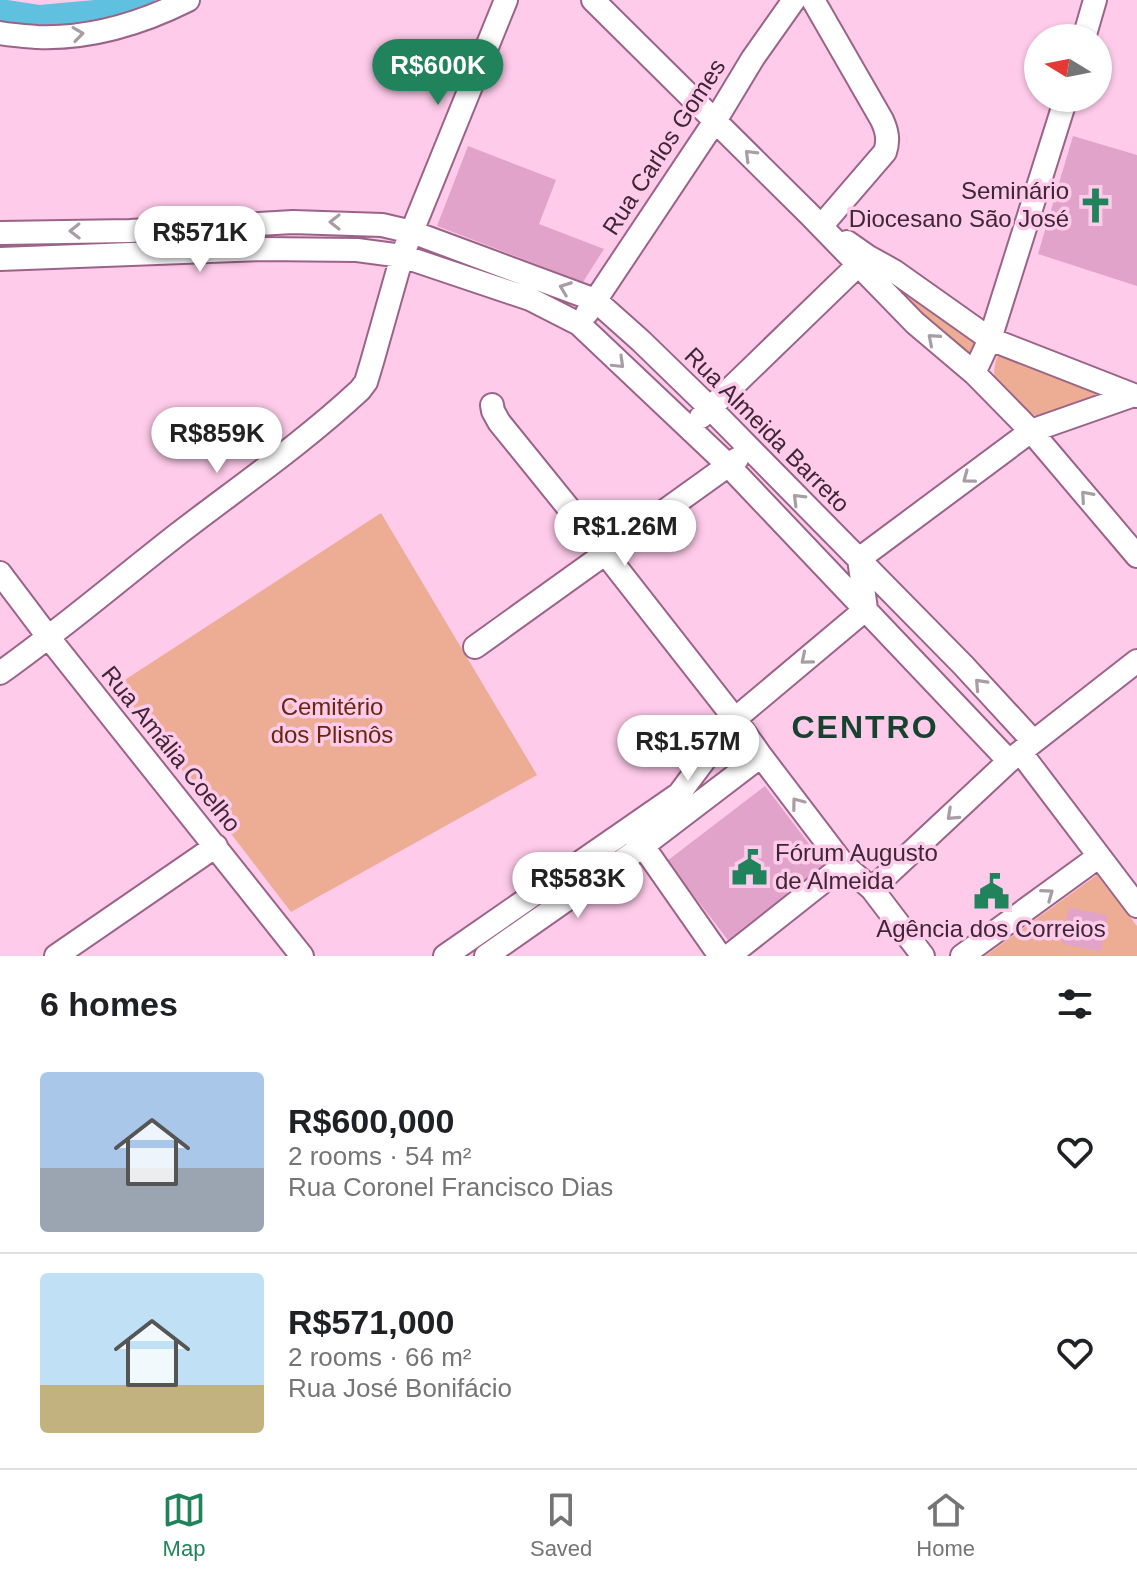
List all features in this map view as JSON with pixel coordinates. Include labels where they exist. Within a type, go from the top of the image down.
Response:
[{"type":"street","points":[[0,33],[39,37],[118,27],[188,0]]},
{"type":"street","points":[[0,673],[315,430],[360,390],[366,382],[402,256],[506,0]]},
{"type":"street","points":[[593,0],[816,219],[915,323],[974,373],[1031,431],[1137,556]]},
{"type":"street","name":"Rua Carlos Gomes","points":[[579,324],[794,0]]},
{"type":"street","points":[[813,0],[882,120],[888,142],[885,152],[816,219]]},
{"type":"street","points":[[1088,24],[1095,0]]},
{"type":"street","points":[[974,373],[990,339],[1062,112]]},
{"type":"street","points":[[816,219],[990,339],[1134,396]]},
{"type":"street","name":"Rua Almeida Barreto","points":[[0,233],[130,231],[293,222],[382,225],[412,232],[595,300],[711,409],[859,559],[1021,752],[1137,906]]},
{"type":"street","points":[[130,231],[130,254]]},
{"type":"street","name":"Rua Almeida Barreto","points":[[0,259],[262,249],[357,250],[402,256],[530,299],[579,324],[727,464],[866,609],[1021,752]]},
{"type":"street","points":[[688,428],[858,265]]},
{"type":"street","points":[[445,956],[679,794],[735,719],[866,609],[859,559],[1031,431],[1134,396]]},
{"type":"street","points":[[492,405],[499,422],[735,719],[844,865],[872,889],[923,956]]},
{"type":"street","points":[[475,647],[727,464],[750,451]]},
{"type":"street","name":"Rua Amália Coelho","points":[[0,573],[302,956]]},
{"type":"street","points":[[872,889],[1021,752],[1137,661]]},
{"type":"street","points":[[486,956],[643,846],[761,756]]},
{"type":"street","points":[[628,828],[720,956]]},
{"type":"street","points":[[56,956],[216,846]]},
{"type":"street","points":[[962,956],[1098,857]]},
{"type":"street","points":[[729,956],[844,865]]},
{"type":"green space","points":[[866,262],[946,315],[976,342],[966,359]]},
{"type":"green space","points":[[1005,353],[1109,397],[1039,418],[998,388],[994,369],[997,357]]},
{"type":"green space","name":"Cemitério dos Plisnôs","points":[[381,513],[537,775],[291,912],[117,685]]},
{"type":"green space","points":[[1097,875],[1137,926],[1137,956],[985,956]]},
{"type":"building","name":"Seminário Diocesano São José","points":[[1073,136],[1137,155],[1137,286],[1038,254]]},
{"type":"building","points":[[468,146],[556,180],[539,224],[604,249],[583,282],[437,226]]},
{"type":"building","name":"Fórum Augusto de Almeida","points":[[765,786],[831,873],[731,944],[667,861]]},
{"type":"building","points":[[1069,908],[1107,915],[1101,951],[1062,944]]},
{"type":"waterway","points":[[0,11],[40,17],[117,10],[143,0]]},
{"type":"place","name":"Seminário Diocesano São José","points":[[1095,205]]},
{"type":"place","name":"Fórum Augusto de Almeida","points":[[749,867]]},
{"type":"place","name":"Agência dos Correios","points":[[991,892]]},
{"type":"district","name":"CENTRO","points":[[865,727]]}]
